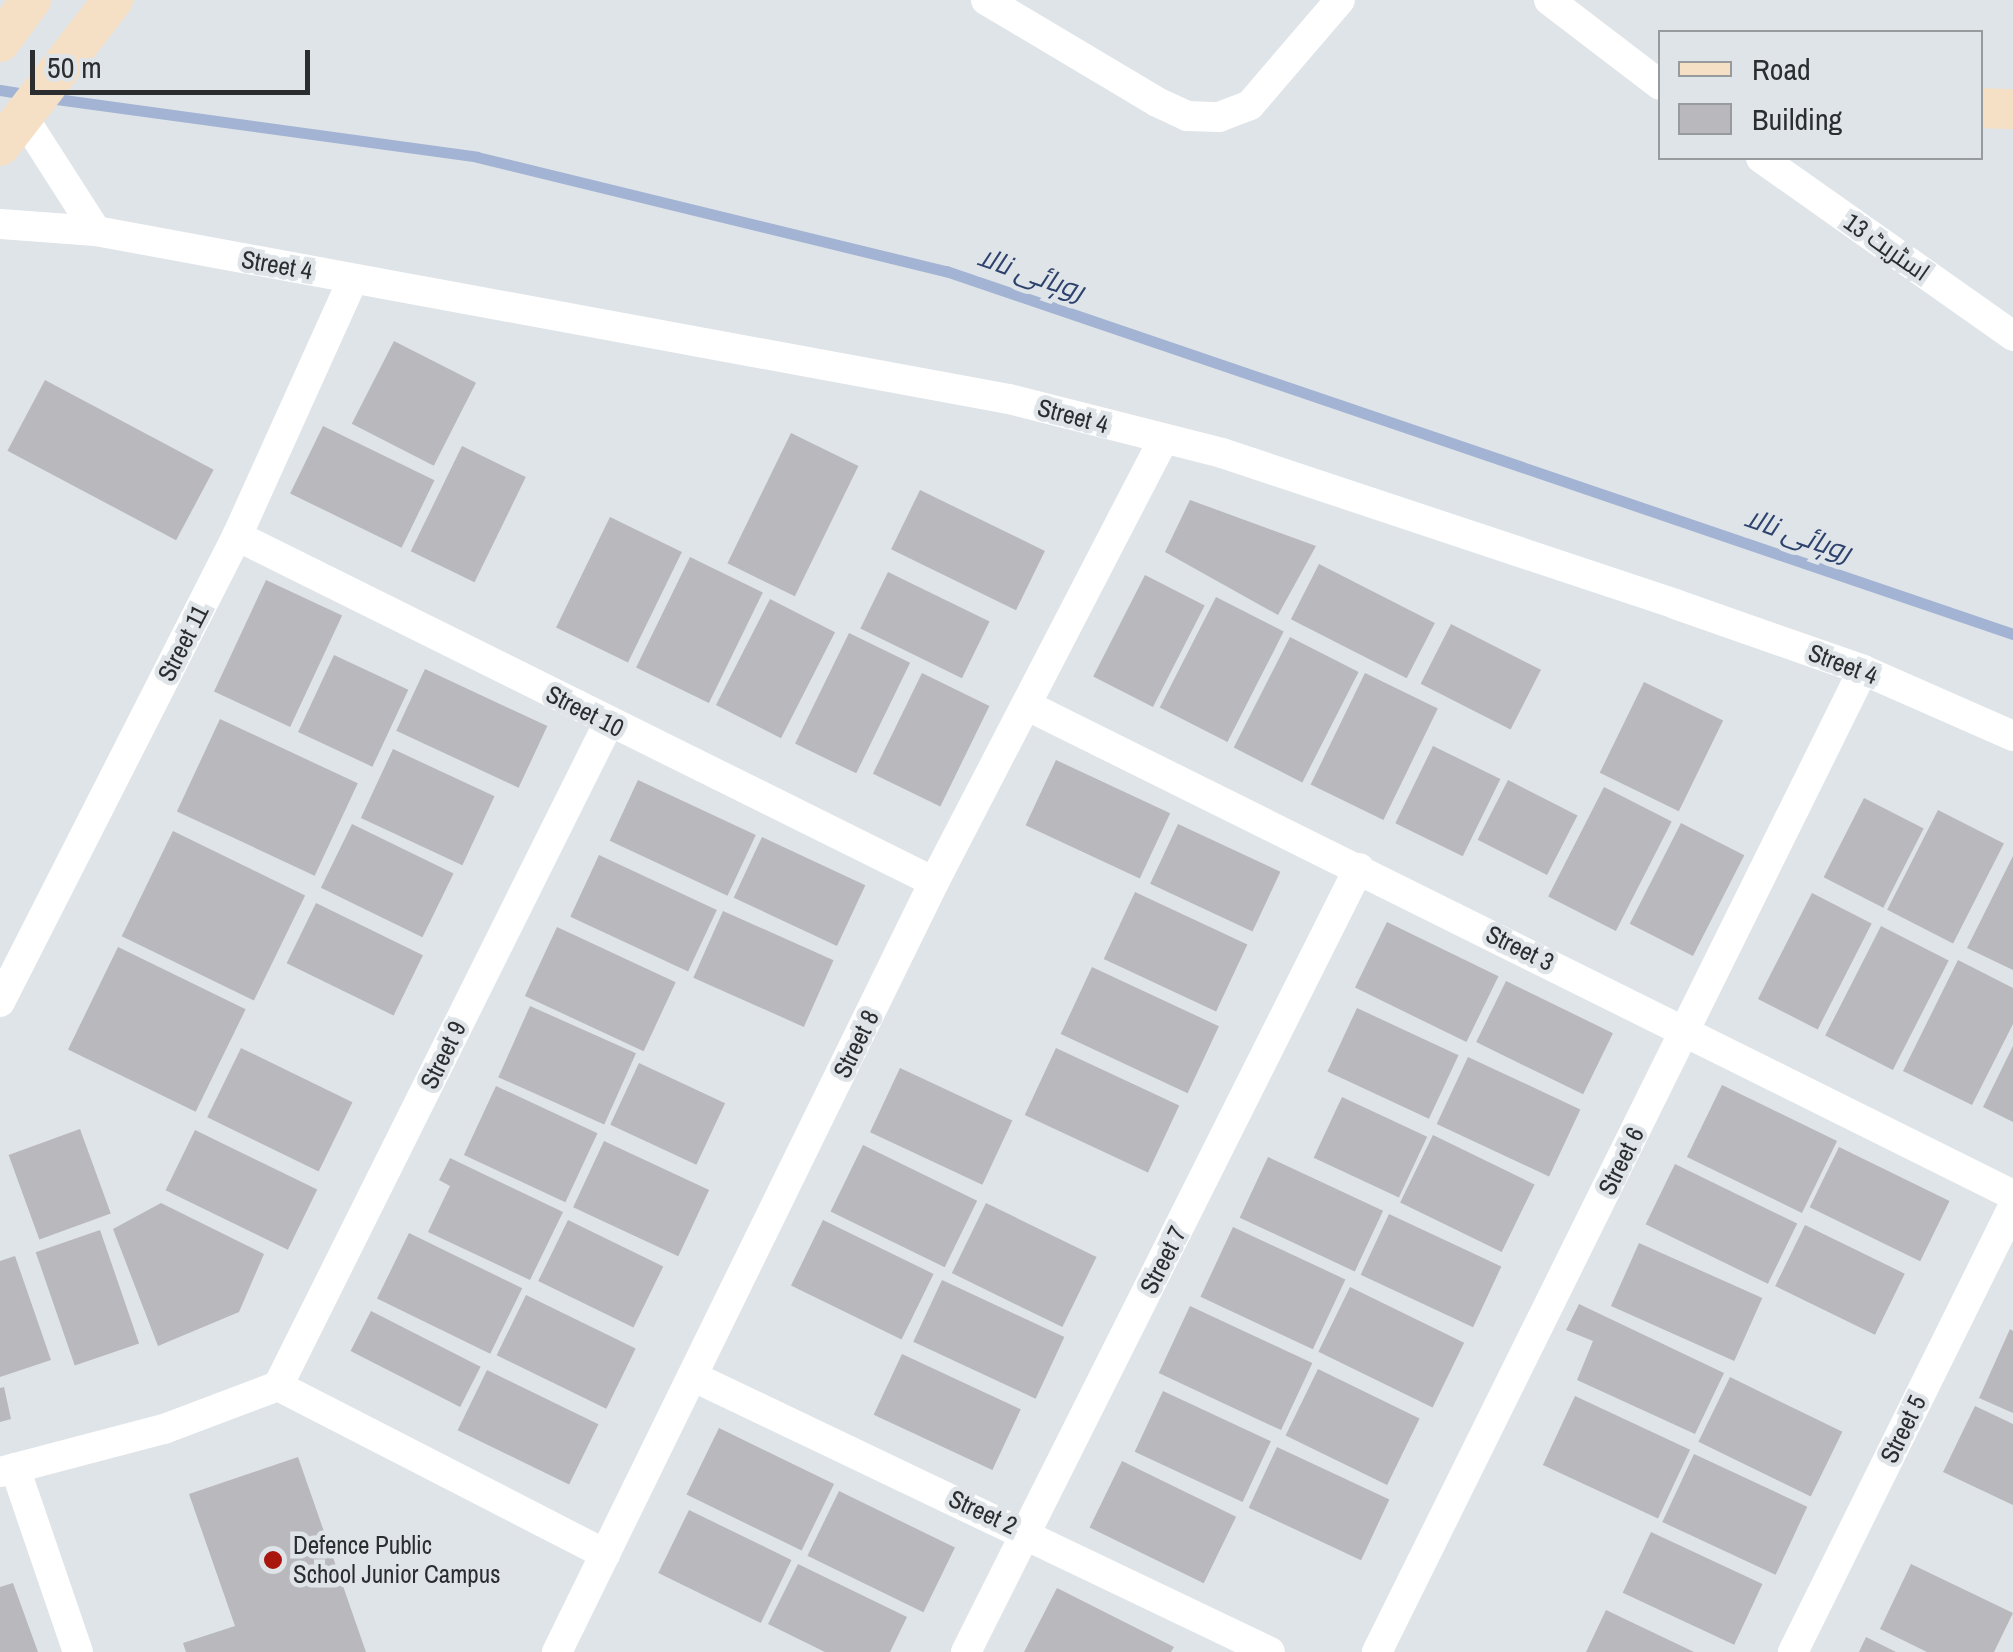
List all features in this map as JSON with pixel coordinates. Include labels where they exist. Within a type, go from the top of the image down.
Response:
[{"type":"main road","points":[[0,42],[31,0]]},
{"type":"main road","points":[[19,126],[114,0]]},
{"type":"main road","points":[[1983,108],[2013,109]]},
{"type":"street","points":[[986,0],[1157,102],[1187,116],[1219,117],[1250,105],[1340,0]]},
{"type":"street","points":[[1549,0],[1658,83]]},
{"type":"street","points":[[19,126],[96,231]]},
{"type":"street","name":"اسٹریٹ 13","points":[[1764,160],[2013,336]]},
{"type":"street","name":"Street 4","points":[[0,224],[96,231],[1009,398],[1222,453],[1864,670],[2013,736]]},
{"type":"street","name":"Street 11","points":[[0,1002],[238,536],[353,278]]},
{"type":"street","name":"Street 8","points":[[557,1652],[934,882],[1163,440]]},
{"type":"street","name":"Street 10","points":[[238,536],[608,724],[934,882]]},
{"type":"street","name":"Street 6","points":[[1378,1652],[1864,670]]},
{"type":"street","name":"Street 3","points":[[1026,705],[2013,1195]]},
{"type":"street","name":"Street 9","points":[[278,1386],[608,724]]},
{"type":"street","name":"Street 7","points":[[966,1652],[1359,868]]},
{"type":"street","name":"Street 5","points":[[1793,1652],[2013,1206]]},
{"type":"street","name":"Street 2","points":[[694,1378],[1026,1532],[1270,1652]]},
{"type":"street","points":[[78,1652],[7,1470],[164,1430],[278,1386],[605,1554]]},
{"type":"building","points":[[394,341],[476,383],[434,466],[352,424]]},
{"type":"building","points":[[45,380],[214,470],[176,540],[7,451]]},
{"type":"building","points":[[323,426],[434,480],[402,548],[290,493]]},
{"type":"building","points":[[791,433],[858,466],[795,596],[727,563]]},
{"type":"building","points":[[462,446],[526,477],[475,582],[411,551]]},
{"type":"building","points":[[920,490],[1045,551],[1016,610],[891,549]]},
{"type":"building","points":[[1190,500],[1316,546],[1278,615],[1165,552]]},
{"type":"building","points":[[610,517],[682,552],[628,663],[556,628]]},
{"type":"building","points":[[690,557],[763,593],[709,703],[636,668]]},
{"type":"building","points":[[1319,564],[1435,623],[1407,678],[1291,619]]},
{"type":"building","points":[[888,572],[990,622],[962,678],[860,629]]},
{"type":"building","points":[[1145,575],[1205,605],[1153,707],[1093,677]]},
{"type":"building","points":[[266,580],[342,615],[290,727],[214,691]]},
{"type":"building","points":[[1216,597],[1284,632],[1227,742],[1160,707]]},
{"type":"building","points":[[770,599],[835,632],[781,738],[716,705]]},
{"type":"building","points":[[1451,624],[1541,670],[1511,730],[1421,684]]},
{"type":"building","points":[[849,633],[910,663],[856,773],[795,744]]},
{"type":"building","points":[[1290,637],[1359,672],[1302,782],[1234,747]]},
{"type":"building","points":[[334,655],[408,690],[372,767],[298,732]]},
{"type":"building","points":[[425,669],[547,726],[519,788],[396,731]]},
{"type":"building","points":[[922,673],[989,706],[940,807],[873,774]]},
{"type":"building","points":[[1365,673],[1438,709],[1383,820],[1311,784]]},
{"type":"building","points":[[1644,682],[1723,721],[1679,811],[1600,773]]},
{"type":"building","points":[[220,719],[358,783],[315,876],[177,811]]},
{"type":"building","points":[[1433,746],[1500,779],[1463,856],[1395,823]]},
{"type":"building","points":[[393,749],[495,796],[462,865],[361,818]]},
{"type":"building","points":[[1056,760],[1170,813],[1140,879],[1026,825]]},
{"type":"building","points":[[638,780],[756,835],[728,896],[610,841]]},
{"type":"building","points":[[1508,780],[1577,815],[1547,875],[1478,840]]},
{"type":"building","points":[[1604,787],[1672,822],[1616,931],[1548,897]]},
{"type":"building","points":[[1864,798],[1924,828],[1883,908],[1824,877]]},
{"type":"building","points":[[1938,810],[2004,844],[1953,943],[1887,910]]},
{"type":"building","points":[[1681,823],[1744,855],[1693,956],[1630,924]]},
{"type":"building","points":[[352,824],[454,874],[422,937],[321,888]]},
{"type":"building","points":[[1178,824],[1280,872],[1253,932],[1150,884]]},
{"type":"building","points":[[173,831],[305,895],[254,1001],[122,936]]},
{"type":"building","points":[[762,837],[865,885],[837,946],[734,898]]},
{"type":"building","points":[[599,855],[717,910],[688,972],[570,917]]},
{"type":"building","points":[[2013,856],[2013,970],[1967,948]]},
{"type":"building","points":[[1135,892],[1247,944],[1216,1011],[1104,959]]},
{"type":"building","points":[[1812,893],[1872,923],[1818,1029],[1758,999]]},
{"type":"building","points":[[316,903],[423,955],[394,1015],[287,963]]},
{"type":"building","points":[[723,911],[834,960],[804,1027],[693,978]]},
{"type":"building","points":[[1387,922],[1498,976],[1466,1042],[1355,988]]},
{"type":"building","points":[[1881,926],[1949,961],[1893,1070],[1825,1036]]},
{"type":"building","points":[[557,927],[676,982],[644,1051],[525,996]]},
{"type":"building","points":[[118,947],[246,1009],[196,1112],[68,1049]]},
{"type":"building","points":[[1958,960],[2013,988],[2013,1024],[1972,1105],[1903,1071]]},
{"type":"building","points":[[1092,967],[1219,1026],[1188,1093],[1061,1034]]},
{"type":"building","points":[[1506,981],[1613,1033],[1583,1094],[1476,1042]]},
{"type":"building","points":[[530,1006],[636,1053],[604,1124],[498,1077]]},
{"type":"building","points":[[1357,1008],[1459,1055],[1429,1119],[1327,1071]]},
{"type":"building","points":[[2013,1046],[2013,1122],[1983,1107]]},
{"type":"building","points":[[241,1048],[352,1102],[319,1172],[207,1117]]},
{"type":"building","points":[[1056,1048],[1179,1105],[1148,1173],[1025,1115]]},
{"type":"building","points":[[1468,1057],[1580,1109],[1549,1176],[1437,1124]]},
{"type":"building","points":[[639,1063],[725,1103],[696,1165],[610,1125]]},
{"type":"building","points":[[900,1068],[1012,1120],[982,1185],[870,1132]]},
{"type":"building","points":[[1722,1085],[1837,1141],[1802,1213],[1687,1157]]},
{"type":"building","points":[[496,1086],[598,1133],[565,1202],[464,1155]]},
{"type":"building","points":[[1342,1097],[1427,1137],[1399,1197],[1314,1158]]},
{"type":"building","points":[[80,1129],[111,1214],[39,1240],[9,1155]]},
{"type":"building","points":[[195,1130],[317,1190],[288,1250],[166,1190]]},
{"type":"building","points":[[1433,1135],[1535,1185],[1502,1252],[1400,1202]]},
{"type":"building","points":[[604,1141],[709,1190],[678,1256],[573,1207]]},
{"type":"building","points":[[863,1145],[977,1201],[945,1267],[831,1212]]},
{"type":"building","points":[[1839,1147],[1950,1201],[1920,1261],[1810,1207]]},
{"type":"building","points":[[1268,1157],[1383,1211],[1355,1271],[1240,1218]]},
{"type":"building","points":[[450,1158],[563,1212],[530,1280],[428,1232],[450,1186],[439,1180]]},
{"type":"building","points":[[1675,1164],[1797,1224],[1768,1284],[1646,1224]]},
{"type":"building","points":[[161,1203],[264,1254],[239,1312],[158,1346],[113,1229]]},
{"type":"building","points":[[986,1203],[1097,1257],[1062,1327],[952,1273]]},
{"type":"building","points":[[1389,1214],[1501,1266],[1473,1327],[1361,1275]]},
{"type":"building","points":[[568,1220],[663,1266],[633,1328],[538,1281]]},
{"type":"building","points":[[823,1220],[934,1274],[902,1340],[791,1286]]},
{"type":"building","points":[[1805,1225],[1905,1274],[1875,1335],[1775,1286]]},
{"type":"building","points":[[1233,1227],[1345,1279],[1313,1349],[1200,1297]]},
{"type":"building","points":[[100,1230],[139,1343],[75,1366],[36,1252]]},
{"type":"building","points":[[409,1233],[522,1288],[490,1354],[377,1299]]},
{"type":"building","points":[[1639,1243],[1762,1298],[1734,1361],[1611,1306]]},
{"type":"building","points":[[15,1256],[51,1360],[0,1377],[0,1261]]},
{"type":"building","points":[[942,1280],[1064,1337],[1036,1399],[913,1342]]},
{"type":"building","points":[[1350,1287],[1464,1343],[1433,1407],[1318,1352]]},
{"type":"building","points":[[526,1295],[636,1348],[606,1409],[497,1355]]},
{"type":"building","points":[[1579,1304],[1724,1373],[1695,1434],[1577,1380],[1593,1341],[1566,1330]]},
{"type":"building","points":[[1190,1306],[1312,1363],[1281,1430],[1159,1373]]},
{"type":"building","points":[[371,1311],[481,1367],[460,1407],[351,1351]]},
{"type":"building","points":[[2010,1329],[2013,1331],[2013,1413],[1979,1398]]},
{"type":"building","points":[[902,1354],[1021,1409],[992,1470],[874,1415]]},
{"type":"building","points":[[1318,1369],[1420,1419],[1387,1485],[1286,1436]]},
{"type":"building","points":[[487,1370],[598,1424],[569,1485],[458,1430]]},
{"type":"building","points":[[1730,1377],[1842,1432],[1811,1497],[1698,1442]]},
{"type":"building","points":[[4,1387],[11,1419],[0,1422],[0,1388]]},
{"type":"building","points":[[1163,1391],[1271,1441],[1243,1502],[1135,1452]]},
{"type":"building","points":[[1575,1396],[1690,1450],[1658,1519],[1543,1465]]},
{"type":"building","points":[[1975,1406],[2013,1424],[2013,1505],[1943,1472]]},
{"type":"building","points":[[719,1428],[834,1484],[802,1551],[687,1495]]},
{"type":"building","points":[[1277,1447],[1389,1499],[1361,1560],[1249,1508]]},
{"type":"building","points":[[1694,1454],[1807,1507],[1776,1575],[1662,1522]]},
{"type":"building","name":"Defence Public School Junior Campus","points":[[298,1457],[366,1652],[186,1652],[183,1643],[235,1626],[189,1494]]},
{"type":"building","points":[[1122,1461],[1236,1517],[1204,1583],[1090,1528]]},
{"type":"building","points":[[839,1491],[955,1548],[923,1612],[807,1556]]},
{"type":"building","points":[[689,1510],[791,1560],[761,1623],[658,1573]]},
{"type":"building","points":[[1651,1532],[1762,1584],[1734,1645],[1623,1593]]},
{"type":"building","points":[[798,1564],[907,1617],[890,1652],[825,1652],[768,1624]]},
{"type":"building","points":[[1911,1564],[2013,1613],[1994,1652],[1927,1652],[1880,1629]]},
{"type":"building","points":[[13,1583],[38,1652],[0,1652],[0,1587]]},
{"type":"building","points":[[1057,1588],[1174,1647],[1171,1652],[1024,1652]]},
{"type":"building","points":[[1606,1610],[1694,1652],[1586,1652]]},
{"type":"building","points":[[1866,1637],[1896,1652],[1859,1652]]},
{"type":"waterway","name":"روہائی نالا","points":[[0,90],[30,95]]},
{"type":"waterway","name":"روہائی نالا","points":[[49,98],[477,157],[946,271],[2013,634]]},
{"type":"place","name":"Defence Public School Junior Campus","points":[[273,1560]]}]
